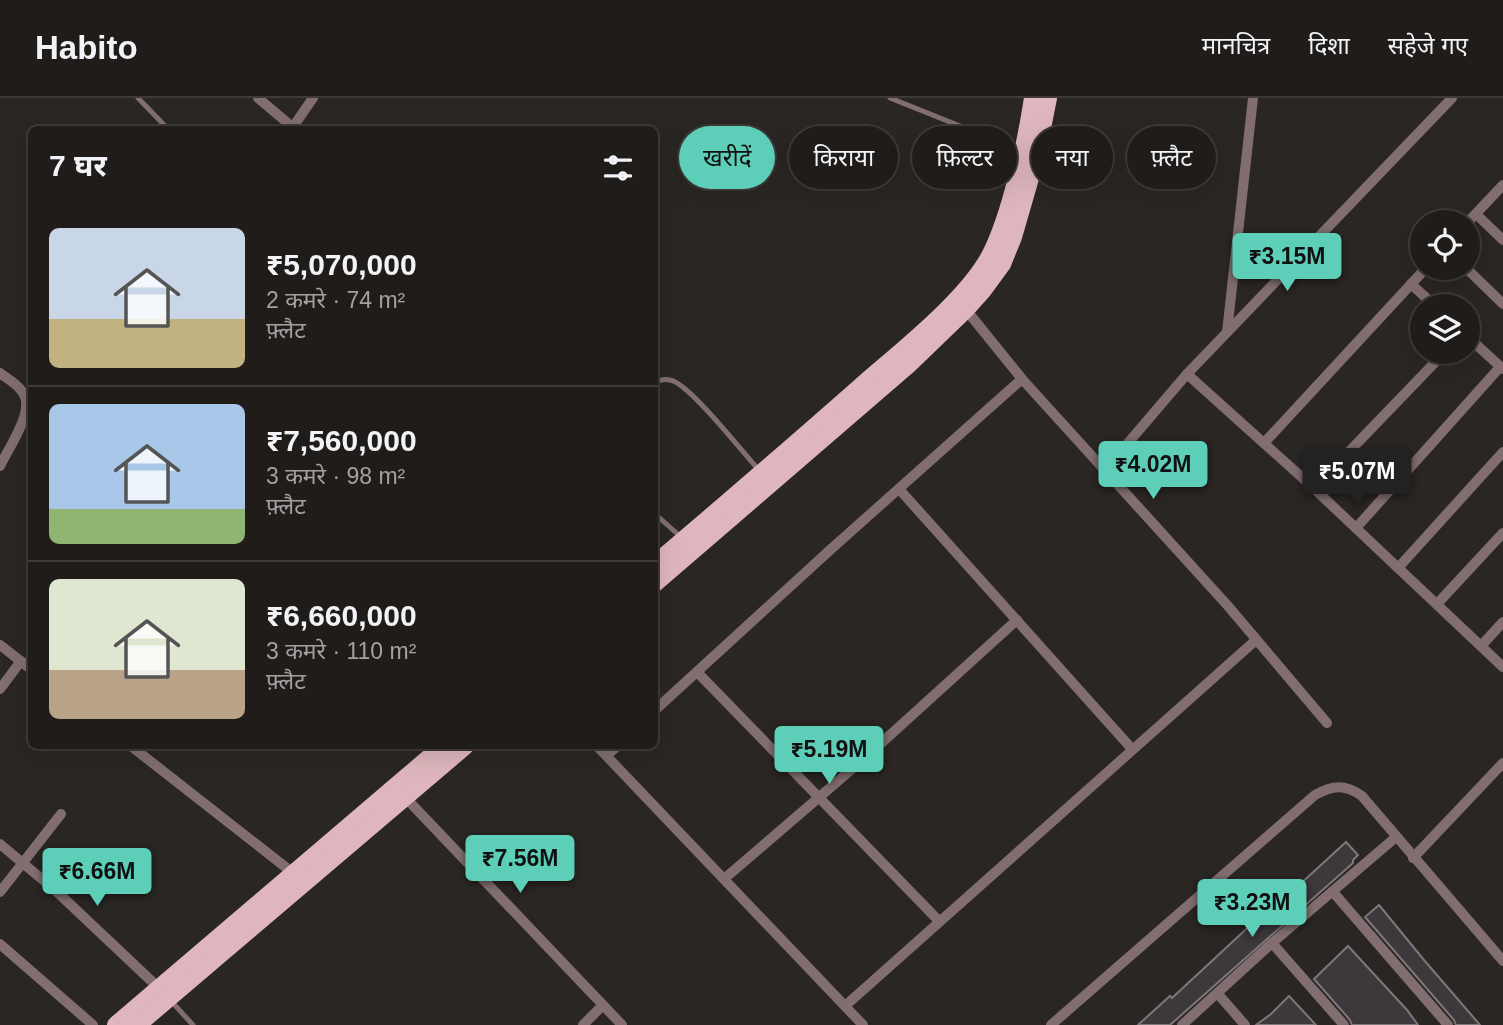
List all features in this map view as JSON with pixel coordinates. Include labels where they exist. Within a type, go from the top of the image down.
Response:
[{"type":"main road","points":[[962,304],[989,257],[1007,209],[1023,151],[1033,98]]},
{"type":"main road","points":[[658,580],[898,354],[962,304],[1002,264],[1037,154],[1048,98]]},
{"type":"main road","points":[[658,562],[766,479]]},
{"type":"main road","points":[[116,1025],[163,993],[399,792],[440,749]]},
{"type":"main road","points":[[136,1025],[163,993],[293,873],[399,792],[461,749]]},
{"type":"street","points":[[258,98],[293,126]]},
{"type":"street","points":[[296,126],[313,98]]},
{"type":"street","points":[[1227,332],[1253,98]]},
{"type":"street","points":[[1104,471],[1187,374],[1452,98]]},
{"type":"street","points":[[1480,210],[1503,185]]},
{"type":"street","points":[[1480,224],[1503,240]]},
{"type":"street","points":[[1264,443],[1415,280]]},
{"type":"street","points":[[1478,280],[1503,304]]},
{"type":"street","points":[[1411,284],[1422,294]]},
{"type":"street","points":[[962,304],[1022,379],[1327,723]]},
{"type":"street","points":[[1356,528],[1502,368],[1480,348]]},
{"type":"street","points":[[1314,488],[1433,364]]},
{"type":"street","points":[[0,373],[19,388],[26,406],[24,418],[0,466]]},
{"type":"street","points":[[1187,374],[1314,488],[1503,667]]},
{"type":"street","points":[[658,708],[1022,379]]},
{"type":"street","points":[[1398,568],[1503,452]]},
{"type":"street","points":[[899,489],[1132,749]]},
{"type":"street","points":[[1437,604],[1503,533]]},
{"type":"street","points":[[724,879],[1017,620]]},
{"type":"street","points":[[1481,646],[1503,622]]},
{"type":"street","points":[[845,1006],[1256,640]]},
{"type":"street","points":[[0,645],[28,667]]},
{"type":"street","points":[[0,689],[21,662]]},
{"type":"street","points":[[697,672],[939,921]]},
{"type":"street","points":[[135,749],[293,873]]},
{"type":"street","points":[[600,749],[863,1025]]},
{"type":"street","points":[[607,755],[614,749]]},
{"type":"street","points":[[1413,858],[1503,763]]},
{"type":"street","points":[[1051,1025],[1315,795],[1328,788],[1340,786],[1352,789],[1362,796],[1503,961]]},
{"type":"street","points":[[399,792],[622,1025]]},
{"type":"street","points":[[0,891],[61,814]]},
{"type":"street","points":[[1182,1025],[1272,943],[1396,837]]},
{"type":"street","points":[[0,844],[163,993]]},
{"type":"street","points":[[1333,892],[1448,1025]]},
{"type":"street","points":[[1272,943],[1344,1025]]},
{"type":"street","points":[[0,944],[93,1025]]},
{"type":"street","points":[[1218,994],[1245,1025]]},
{"type":"street","points":[[583,1025],[603,1005]]},
{"type":"lane","points":[[138,98],[165,126]]},
{"type":"lane","points":[[890,98],[1023,151]]},
{"type":"lane","points":[[658,382],[670,380],[691,394],[766,479]]},
{"type":"lane","points":[[658,517],[684,540]]},
{"type":"lane","points":[[163,993],[193,1025]]},
{"type":"building","points":[[1346,842],[1358,855],[1353,863],[1170,1025],[1138,1025],[1170,996],[1172,998],[1257,919],[1260,921]]},
{"type":"building","points":[[1379,905],[1480,1025],[1456,1025],[1365,917]]},
{"type":"building","points":[[1348,946],[1418,1025],[1352,1025],[1314,979]]},
{"type":"building","points":[[1289,996],[1316,1025],[1256,1025],[1271,1014]]}]
